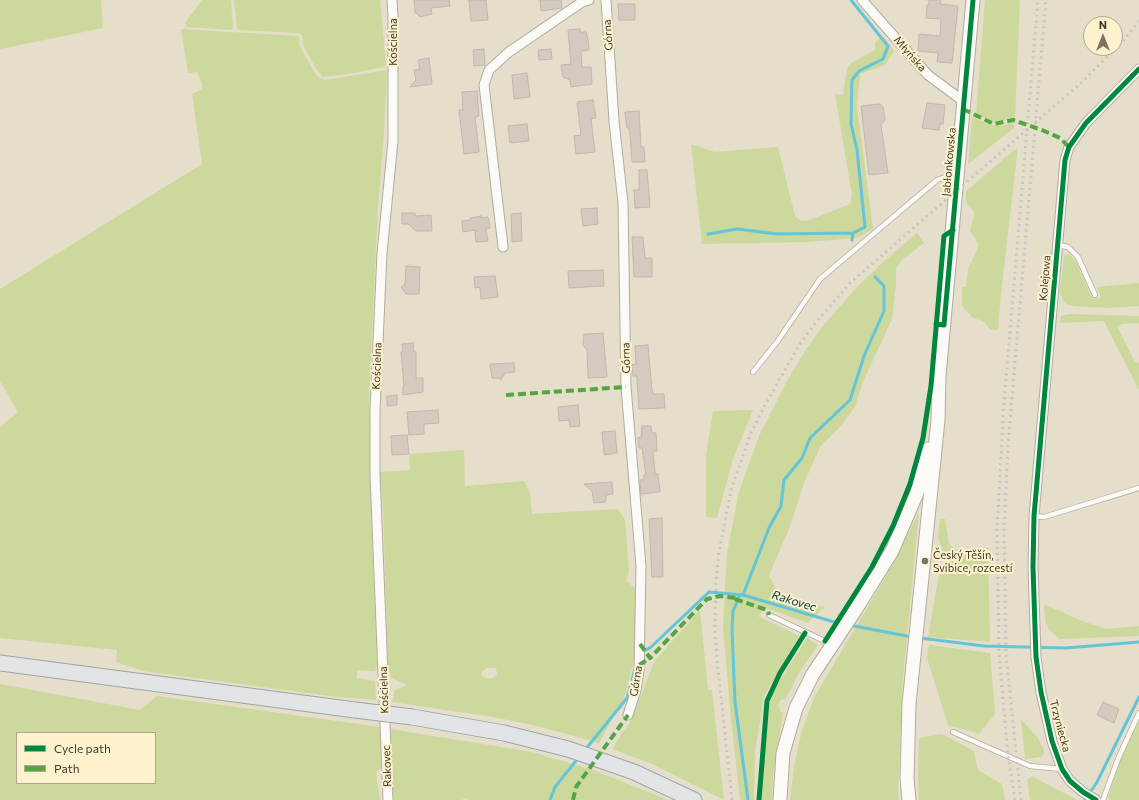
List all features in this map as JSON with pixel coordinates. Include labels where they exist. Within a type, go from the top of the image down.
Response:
[{"type":"main road","name":"Jabłonkowska","points":[[939,376],[973,0]]},
{"type":"main road","points":[[780,800],[781,767],[788,730],[796,708],[813,674],[892,551],[917,493],[925,465],[939,376]]},
{"type":"main road","points":[[909,800],[907,779],[909,704],[938,420],[939,376]]},
{"type":"main road","points":[[0,663],[412,717],[473,727],[534,740],[601,760],[634,772],[694,800]]},
{"type":"street","name":"Kościelna","points":[[386,732],[375,474],[375,410],[382,253],[393,141],[392,0]]},
{"type":"street","points":[[503,247],[484,85],[489,70],[509,52],[582,2],[590,0]]},
{"type":"street","name":"Górna","points":[[606,0],[614,121],[623,203],[626,386],[641,566],[639,671],[636,690],[628,715]]},
{"type":"street","name":"Młyńska","points":[[862,0],[928,75],[963,101]]},
{"type":"street","name":"Kolejowa","points":[[1034,516],[1065,160],[1069,147],[1086,123],[1139,69]]},
{"type":"street","name":"Trzyniecka","points":[[1034,516],[1032,567],[1036,657],[1052,741],[1062,769],[1070,781],[1083,792],[1098,800]]},
{"type":"street","name":"Rakovec","points":[[386,732],[388,800]]},
{"type":"lane","points":[[753,372],[777,342],[820,279],[936,180],[958,172]]},
{"type":"lane","points":[[1058,245],[1068,247],[1078,257],[1095,295]]},
{"type":"lane","points":[[1034,516],[1044,517],[1139,488]]},
{"type":"lane","points":[[769,616],[836,639]]},
{"type":"lane","points":[[1098,800],[1139,713]]},
{"type":"lane","points":[[953,732],[1030,766],[1062,769]]},
{"type":"green space","points":[[0,0],[101,0],[103,28],[0,49]]},
{"type":"green space","points":[[202,0],[231,0],[233,28],[231,30],[187,27],[185,23]]},
{"type":"green space","points":[[234,0],[380,0],[386,65],[355,73],[323,77],[315,67],[303,45],[302,36],[299,33],[240,30],[237,28]]},
{"type":"green space","points":[[985,0],[1020,0],[1015,117],[997,123],[976,114]]},
{"type":"green space","points":[[181,29],[299,36],[299,44],[314,72],[320,78],[325,80],[387,70],[384,134],[378,206],[369,397],[371,509],[377,664],[375,671],[357,670],[357,678],[375,681],[376,700],[337,697],[143,671],[116,662],[117,650],[0,638],[0,427],[18,412],[0,381],[0,289],[202,164],[192,94],[202,89],[202,83],[197,72],[188,73]]},
{"type":"green space","points":[[883,36],[894,51],[885,65],[860,74],[857,106],[873,229],[857,238],[807,242],[702,244],[691,144],[715,152],[778,147],[795,216],[801,221],[807,221],[850,204],[852,195],[835,94],[843,95],[847,68],[851,63],[875,50],[875,42]]},
{"type":"green space","points":[[972,117],[991,125],[1000,126],[1014,123],[1014,128],[968,164]]},
{"type":"green space","points":[[1018,147],[998,330],[991,330],[983,321],[973,318],[962,306],[962,287],[966,287],[968,269],[978,248],[978,243],[970,230],[975,213],[966,202],[966,191]]},
{"type":"green space","points":[[917,233],[924,243],[901,261],[896,269],[892,319],[862,384],[855,407],[839,428],[820,447],[804,483],[789,529],[769,575],[783,597],[825,607],[808,623],[766,608],[758,616],[799,636],[764,696],[755,753],[754,800],[740,800],[723,627],[727,553],[739,492],[759,436],[787,381],[805,351],[822,327],[856,288]]},
{"type":"green space","points":[[1069,254],[1076,262],[1093,299],[1101,298],[1097,287],[1139,283],[1139,306],[1107,308],[1074,306],[1067,304],[1063,300],[1060,292],[1064,255]]},
{"type":"green space","points":[[1069,314],[1139,316],[1139,323],[1122,324],[1118,328],[1135,362],[1139,363],[1139,390],[1104,321],[1060,323],[1061,316]]},
{"type":"green space","points":[[753,410],[733,459],[717,518],[706,517],[706,455],[713,411]]},
{"type":"green space","points":[[464,450],[465,486],[524,481],[530,493],[532,514],[618,509],[625,520],[629,572],[626,581],[635,588],[635,657],[624,698],[599,743],[537,726],[493,717],[392,702],[395,690],[407,685],[391,678],[388,667],[383,508],[380,472],[410,470],[409,454]],"holes":[[[486,668],[496,668],[497,675],[493,678],[485,678],[482,676],[481,673]]]},
{"type":"green space","points":[[919,512],[903,678],[898,786],[899,800],[790,800],[794,766],[802,730],[814,698],[893,564]]},
{"type":"green space","points":[[940,519],[945,519],[949,544],[955,549],[962,550],[988,547],[990,642],[928,637],[939,574],[943,569],[944,558],[938,536]]},
{"type":"green space","points":[[1044,604],[1082,621],[1107,629],[1139,626],[1139,636],[1060,639],[1049,630],[1045,621]]},
{"type":"green space","points":[[700,610],[708,690],[712,690],[724,800],[650,763],[612,749],[630,723],[654,662]]},
{"type":"green space","points":[[807,638],[818,645],[800,671],[785,700],[781,699],[778,706],[781,709],[780,711],[783,713],[773,775],[772,800],[761,800],[769,706],[774,690]]},
{"type":"green space","points":[[929,645],[990,653],[995,714],[979,734],[948,725],[927,658]]},
{"type":"green space","points":[[0,684],[140,710],[157,696],[380,727],[382,768],[376,772],[380,800],[0,800]]},
{"type":"green space","points":[[1021,719],[1038,738],[1044,750],[1044,754],[1041,757],[1025,759]]},
{"type":"green space","points":[[1139,721],[1139,800],[1111,800],[1108,798],[1120,760]]},
{"type":"green space","points":[[391,729],[532,752],[593,770],[668,800],[468,800],[467,798],[461,800],[392,800]]},
{"type":"green space","points":[[942,734],[974,751],[978,770],[1002,784],[1005,800],[919,800],[919,738]]},
{"type":"green space","points":[[1032,776],[1077,800],[1030,800],[1027,780]]},
{"type":"building","points":[[414,0],[449,0],[450,6],[431,8],[432,14],[420,17],[415,12]]},
{"type":"building","points":[[469,0],[486,0],[488,20],[471,21]]},
{"type":"building","points":[[540,0],[561,0],[562,8],[541,11]]},
{"type":"building","points":[[929,0],[941,0],[940,4],[958,6],[952,63],[937,62],[938,53],[918,51],[919,34],[940,36],[941,19],[926,18]]},
{"type":"building","points":[[618,4],[635,4],[635,20],[619,20]]},
{"type":"building","points":[[580,29],[580,32],[586,32],[589,50],[581,51],[582,67],[591,67],[592,84],[571,87],[570,80],[563,77],[561,65],[571,64],[568,30]]},
{"type":"building","points":[[484,49],[485,65],[474,66],[473,50]]},
{"type":"building","points":[[551,49],[552,59],[539,60],[538,50]]},
{"type":"building","points":[[429,58],[432,84],[410,87],[416,80],[414,70],[420,69],[418,60]]},
{"type":"building","points":[[527,73],[530,97],[514,99],[512,75]]},
{"type":"building","points":[[477,91],[479,116],[475,117],[479,152],[464,154],[459,110],[463,110],[462,92]]},
{"type":"building","points":[[593,100],[596,118],[591,119],[595,152],[576,154],[574,136],[581,135],[577,102]]},
{"type":"building","points":[[927,103],[945,105],[943,124],[940,124],[939,130],[922,128]]},
{"type":"building","points":[[880,104],[883,107],[885,120],[881,125],[888,173],[869,175],[861,106]]},
{"type":"building","points":[[639,111],[641,147],[644,147],[645,162],[632,162],[630,135],[629,128],[627,128],[625,112]]},
{"type":"building","points":[[527,124],[529,141],[510,143],[508,126]]},
{"type":"building","points":[[639,170],[647,170],[650,207],[635,208],[634,190],[639,190]]},
{"type":"building","points":[[597,208],[598,224],[583,226],[581,209]]},
{"type":"building","points":[[402,213],[415,213],[415,216],[431,215],[432,231],[416,231],[408,224],[402,224]]},
{"type":"building","points":[[521,213],[522,241],[512,242],[511,214]]},
{"type":"building","points":[[481,216],[481,218],[488,217],[490,228],[486,229],[488,241],[476,242],[475,230],[463,232],[462,221]]},
{"type":"building","points":[[632,237],[643,237],[645,258],[652,258],[652,277],[634,277]]},
{"type":"building","points":[[406,266],[420,267],[419,294],[406,294],[401,287],[405,284]]},
{"type":"building","points":[[603,270],[604,286],[569,288],[568,271]]},
{"type":"building","points":[[495,276],[498,297],[481,299],[480,287],[475,288],[474,277]]},
{"type":"building","points":[[603,333],[607,377],[588,378],[587,350],[583,345],[584,334]]},
{"type":"building","points":[[413,343],[414,352],[416,352],[416,378],[423,378],[423,392],[403,395],[402,344]]},
{"type":"building","points":[[648,345],[652,391],[654,394],[664,394],[665,408],[639,409],[637,376],[633,376],[632,365],[636,364],[635,346]]},
{"type":"building","points":[[514,363],[515,372],[505,373],[501,380],[498,378],[492,378],[490,364]]},
{"type":"building","points":[[397,395],[397,405],[387,406],[387,396]]},
{"type":"building","points":[[578,405],[580,426],[570,427],[569,420],[559,421],[558,407]]},
{"type":"building","points":[[438,410],[439,423],[424,424],[424,434],[409,435],[407,412]]},
{"type":"building","points":[[642,426],[651,426],[652,433],[656,433],[657,451],[653,451],[655,474],[658,474],[660,492],[641,494],[640,480],[644,480],[644,475],[646,475],[642,448],[639,448],[638,438],[641,437]]},
{"type":"building","points":[[615,431],[617,453],[604,455],[602,432]]},
{"type":"building","points":[[407,435],[409,454],[392,455],[391,436]]},
{"type":"building","points":[[612,482],[613,494],[606,495],[606,502],[594,503],[592,491],[584,484]]},
{"type":"building","points":[[662,518],[663,577],[652,577],[649,519]]},
{"type":"building","points":[[1103,702],[1119,709],[1114,723],[1097,715]]},
{"type":"waterway","points":[[851,0],[888,46],[883,59],[859,71],[852,80],[851,124],[857,150],[865,227],[853,233],[852,240]]},
{"type":"waterway","points":[[708,234],[737,229],[777,234],[853,233]]},
{"type":"waterway","points":[[743,595],[769,528],[781,506],[784,480],[802,458],[810,438],[850,400],[864,356],[884,311],[884,286],[875,277]]},
{"type":"waterway","name":"Rakovec","points":[[641,653],[651,647],[709,592],[743,595],[841,624]]},
{"type":"waterway","points":[[740,595],[733,611],[732,629],[735,702],[748,800]]},
{"type":"waterway","name":"Rakovec","points":[[849,625],[912,637]]},
{"type":"waterway","name":"Rakovec","points":[[920,638],[984,646],[1066,648],[1139,642]]},
{"type":"waterway","name":"Rakovec","points":[[585,750],[627,698],[635,669]]},
{"type":"waterway","points":[[1085,800],[1097,782],[1139,697]]},
{"type":"waterway","name":"Rakovec","points":[[550,800],[555,787],[579,757]]},
{"type":"railway","points":[[1015,800],[1008,756],[999,654],[997,530],[1004,402],[1038,0]]},
{"type":"railway","points":[[1021,800],[1006,654],[1004,529],[1008,445],[1046,0]]},
{"type":"railway","points":[[732,800],[717,660],[715,628],[716,581],[719,552],[731,490],[751,433],[765,405],[798,347],[816,322],[850,283],[1082,82],[1121,43],[1139,21]]},
{"type":"marked path","points":[[963,109],[994,124],[1013,120],[1042,130],[1060,138],[1069,147]]},
{"type":"marked path","points":[[506,395],[626,387]]},
{"type":"marked path","points":[[640,644],[650,658],[707,599],[720,596],[736,598]]},
{"type":"marked path","points":[[735,599],[764,609],[768,611],[769,615]]},
{"type":"marked path","points":[[639,665],[650,658]]},
{"type":"marked path","points":[[573,800],[576,787],[628,715]]},
{"type":"cycle path","points":[[936,324],[944,325],[973,0]]},
{"type":"cycle path","points":[[1096,800],[1083,792],[1070,781],[1062,769],[1052,741],[1041,692],[1036,657],[1033,567],[1034,516],[1065,160],[1069,147],[1086,123],[1139,69]]},
{"type":"cycle path","points":[[825,641],[872,567],[893,526],[910,484],[923,438],[931,386],[944,236],[953,230]]},
{"type":"cycle path","points":[[759,800],[767,701],[780,673],[805,633]]},
{"type":"place","name":"Český Těšín, Svibice, rozcestí","points":[[925,561]]}]
